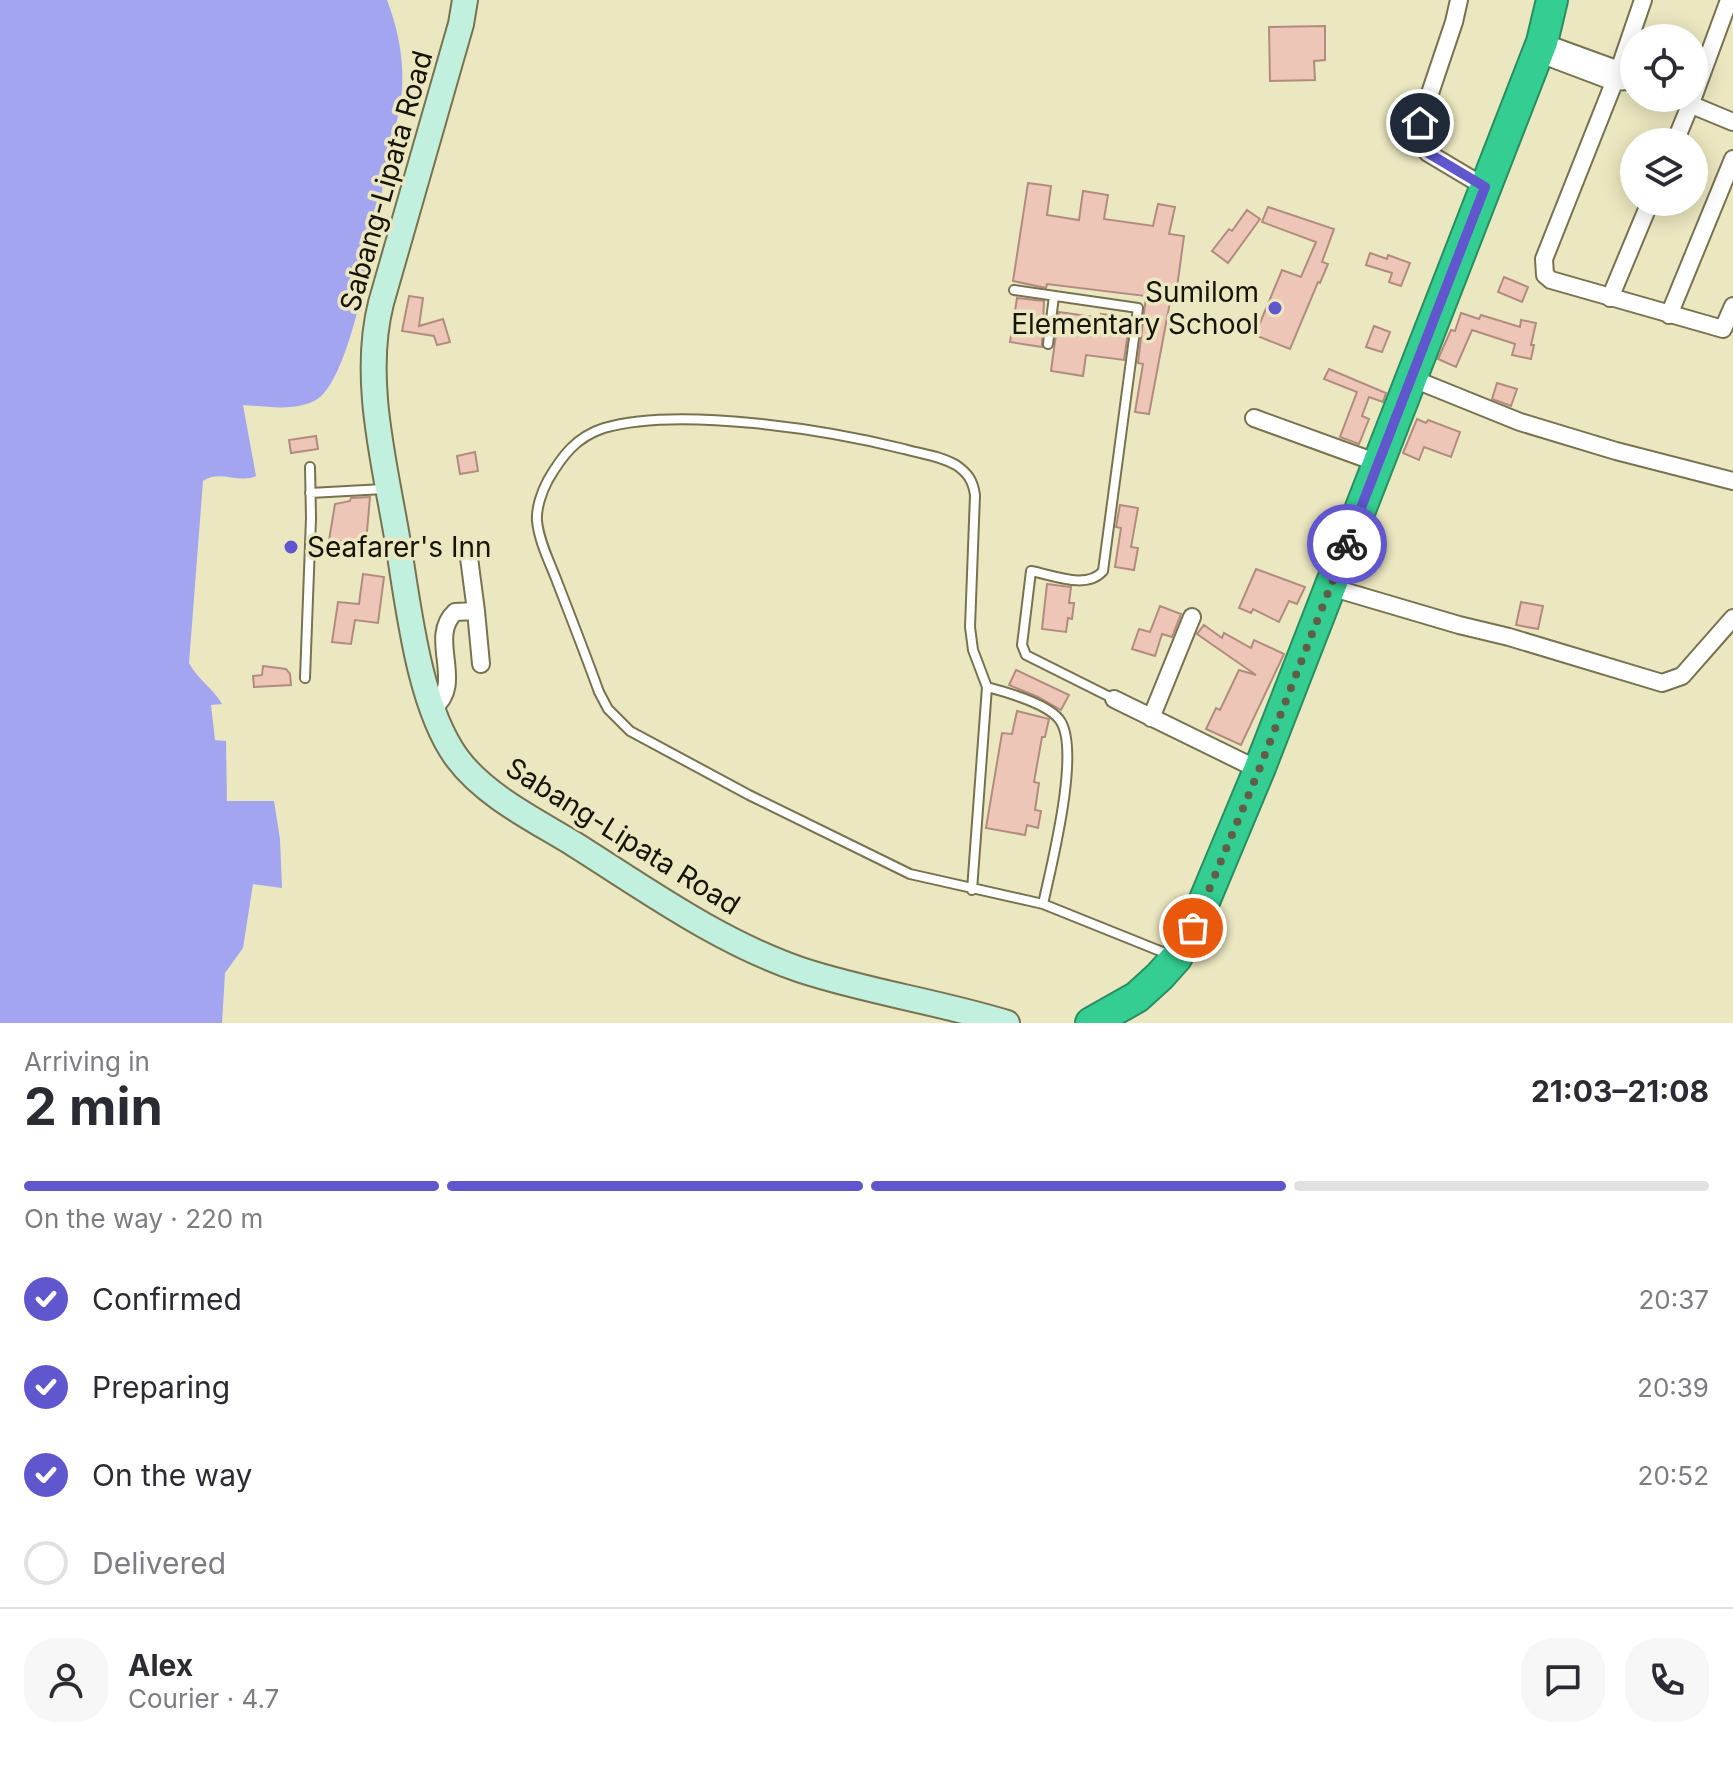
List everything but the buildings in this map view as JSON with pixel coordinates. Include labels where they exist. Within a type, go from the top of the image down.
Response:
[{"type":"highway","points":[[1091,1023],[1134,1010],[1176,958],[1193,928],[1259,770],[1539,48],[1552,0]]},
{"type":"main road","name":"Sabang-Lipata Road","points":[[465,0],[461,24],[376,323],[373,363],[389,489],[421,667],[433,708],[457,758],[485,785],[520,811],[711,930],[754,951],[803,970],[1007,1023]]},
{"type":"street","points":[[1459,0],[1420,123],[1420,136],[1428,153],[1485,187]]},
{"type":"street","points":[[1637,24],[1643,0]]},
{"type":"street","points":[[1708,51],[1729,0]]},
{"type":"street","points":[[1539,48],[1620,78]]},
{"type":"street","points":[[1620,86],[1543,267],[1545,275],[1551,280],[1610,298],[1728,330],[1733,306]]},
{"type":"street","points":[[1708,109],[1733,122]]},
{"type":"street","points":[[1669,315],[1733,159]]},
{"type":"street","points":[[1610,298],[1644,216]]},
{"type":"street","points":[[1411,378],[1520,422],[1733,481]]},
{"type":"street","points":[[1254,418],[1378,463]]},
{"type":"street","points":[[468,550],[481,664]]},
{"type":"street","points":[[1330,587],[1662,683],[1682,676],[1733,618]]},
{"type":"street","points":[[433,708],[443,699],[448,682],[445,625],[455,612],[476,611]]},
{"type":"street","points":[[1151,718],[1192,617]]},
{"type":"street","points":[[1114,699],[1259,770]]},
{"type":"lane","points":[[1014,290],[1138,308],[1103,571],[1097,578],[1087,581],[1031,571],[1022,645],[1026,655],[1114,699]]},
{"type":"lane","points":[[1048,344],[1054,296]]},
{"type":"lane","points":[[972,890],[987,687],[973,650],[970,627],[975,495],[973,482],[967,474],[946,460],[853,436],[733,423],[672,420],[631,423],[603,428],[569,447],[546,483],[537,520],[546,554],[599,692],[608,709],[630,731],[749,795],[910,874],[972,890],[1043,904],[1176,958]]},
{"type":"lane","points":[[305,678],[310,467]]},
{"type":"lane","points":[[310,493],[389,489]]},
{"type":"lane","points":[[987,687],[1054,713],[1067,731],[1065,783],[1043,904]]},
{"type":"water","points":[[0,0],[387,0],[397,33],[402,67],[400,108],[363,290],[342,360],[330,386],[308,404],[290,407],[243,405],[256,476],[216,476],[203,481],[189,663],[222,704],[211,705],[215,740],[226,741],[227,801],[274,801],[280,839],[282,888],[253,884],[243,948],[225,973],[222,1023],[0,1023]]},
{"type":"way so far","points":[[1193,928],[1259,770],[1347,544]]},
{"type":"place","name":"Sumilom Elementary School","points":[[1275,308]]},
{"type":"place","name":"Seafarer's Inn","points":[[291,547]]},
{"type":"route","points":[[1347,544],[1485,187],[1428,153],[1422,145],[1420,123]]}]
